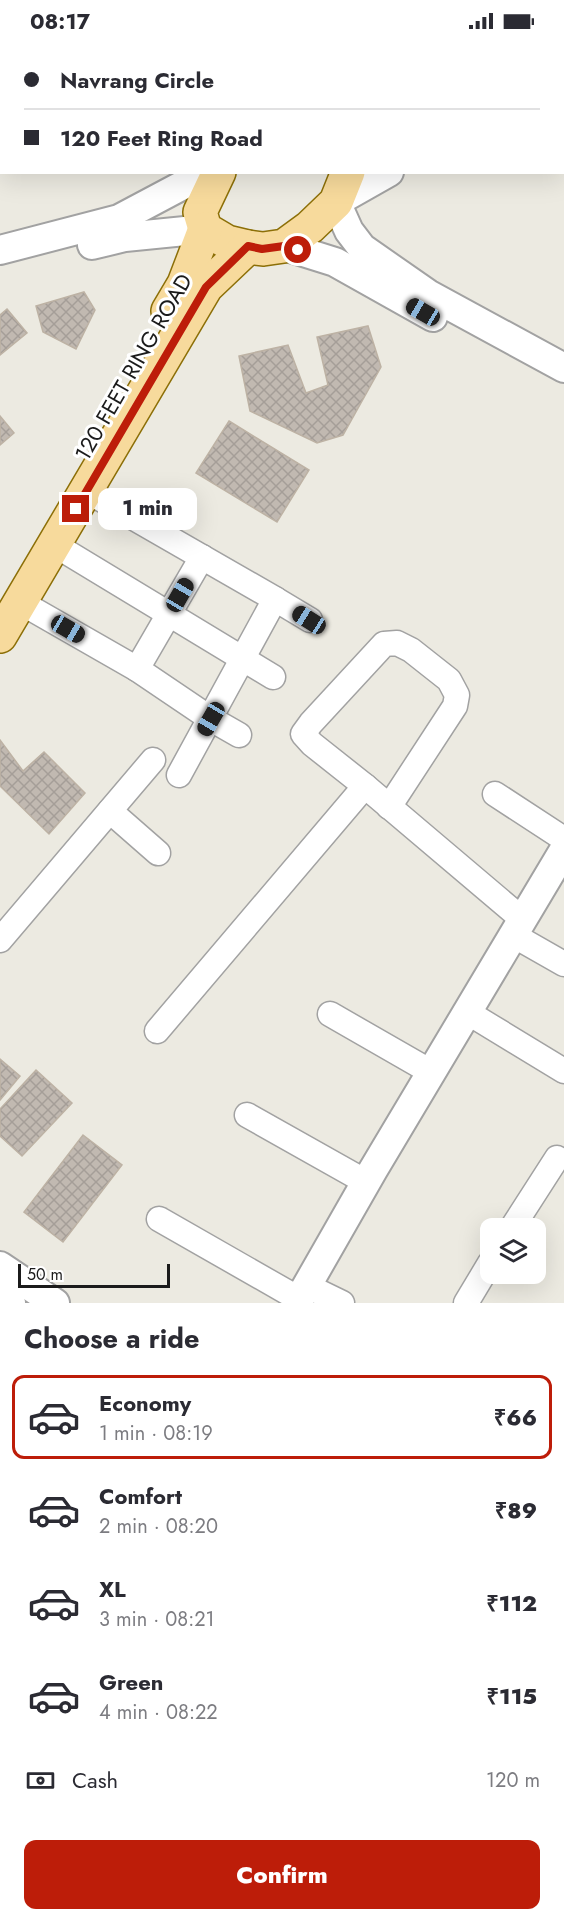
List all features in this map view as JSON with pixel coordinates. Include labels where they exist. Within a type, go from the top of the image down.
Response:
[{"type":"main road","points":[[218,174],[200,213],[206,229],[228,242],[262,249],[284,246],[310,227],[342,187]]},
{"type":"main road","name":"120 FEET RING ROAD","points":[[0,636],[10,598],[184,284],[206,229]]},
{"type":"main road","name":"120 FEET RING ROAD","points":[[10,598],[54,544],[206,287],[248,246]]},
{"type":"street","points":[[382,174],[342,187],[349,231],[362,248],[428,294],[564,368]]},
{"type":"street","points":[[0,250],[119,219],[185,177]]},
{"type":"street","points":[[0,269],[125,237],[206,229]]},
{"type":"street","points":[[284,246],[335,262],[564,388]]},
{"type":"street","points":[[87,491],[309,620]]},
{"type":"street","points":[[54,544],[273,677]]},
{"type":"street","points":[[137,669],[202,557]]},
{"type":"street","points":[[10,598],[137,669],[239,735]]},
{"type":"street","points":[[179,775],[275,599]]},
{"type":"street","points":[[389,807],[455,706],[457,695],[449,680],[411,650],[397,643],[384,644],[303,734],[389,807],[518,927],[564,964]]},
{"type":"street","points":[[0,940],[153,760]]},
{"type":"street","points":[[157,1031],[365,786]]},
{"type":"street","points":[[495,794],[564,839]]},
{"type":"street","points":[[110,811],[158,853]]},
{"type":"street","points":[[301,1296],[366,1182],[564,850]]},
{"type":"street","points":[[467,1012],[564,1071]]},
{"type":"street","points":[[330,1014],[431,1072]]},
{"type":"street","points":[[247,1115],[366,1182]]},
{"type":"street","points":[[518,1218],[557,1158]]},
{"type":"street","points":[[159,1219],[301,1296],[342,1303]]},
{"type":"street","points":[[0,1266],[55,1303]]},
{"type":"street","points":[[465,1303],[480,1279]]},
{"type":"street","points":[[0,1295],[11,1303]]},
{"type":"building","points":[[84,292],[95,310],[76,349],[43,332],[36,306]]},
{"type":"building","points":[[7,309],[27,333],[0,355],[0,315]]},
{"type":"building","points":[[368,326],[381,367],[343,435],[317,443],[250,411],[239,356],[288,345],[306,393],[328,385],[317,337]]},
{"type":"building","points":[[0,416],[14,433],[0,445]]},
{"type":"building","points":[[229,421],[309,470],[277,522],[196,473]]},
{"type":"building","points":[[0,740],[23,771],[44,752],[85,793],[49,834],[0,786]]},
{"type":"building","points":[[0,1059],[20,1076],[0,1100]]},
{"type":"building","points":[[36,1070],[72,1103],[22,1156],[0,1136],[0,1109]]},
{"type":"building","points":[[83,1135],[122,1165],[63,1242],[24,1212]]},
{"type":"route","points":[[76,509],[206,287],[248,246],[262,249],[284,246],[298,250]]}]
